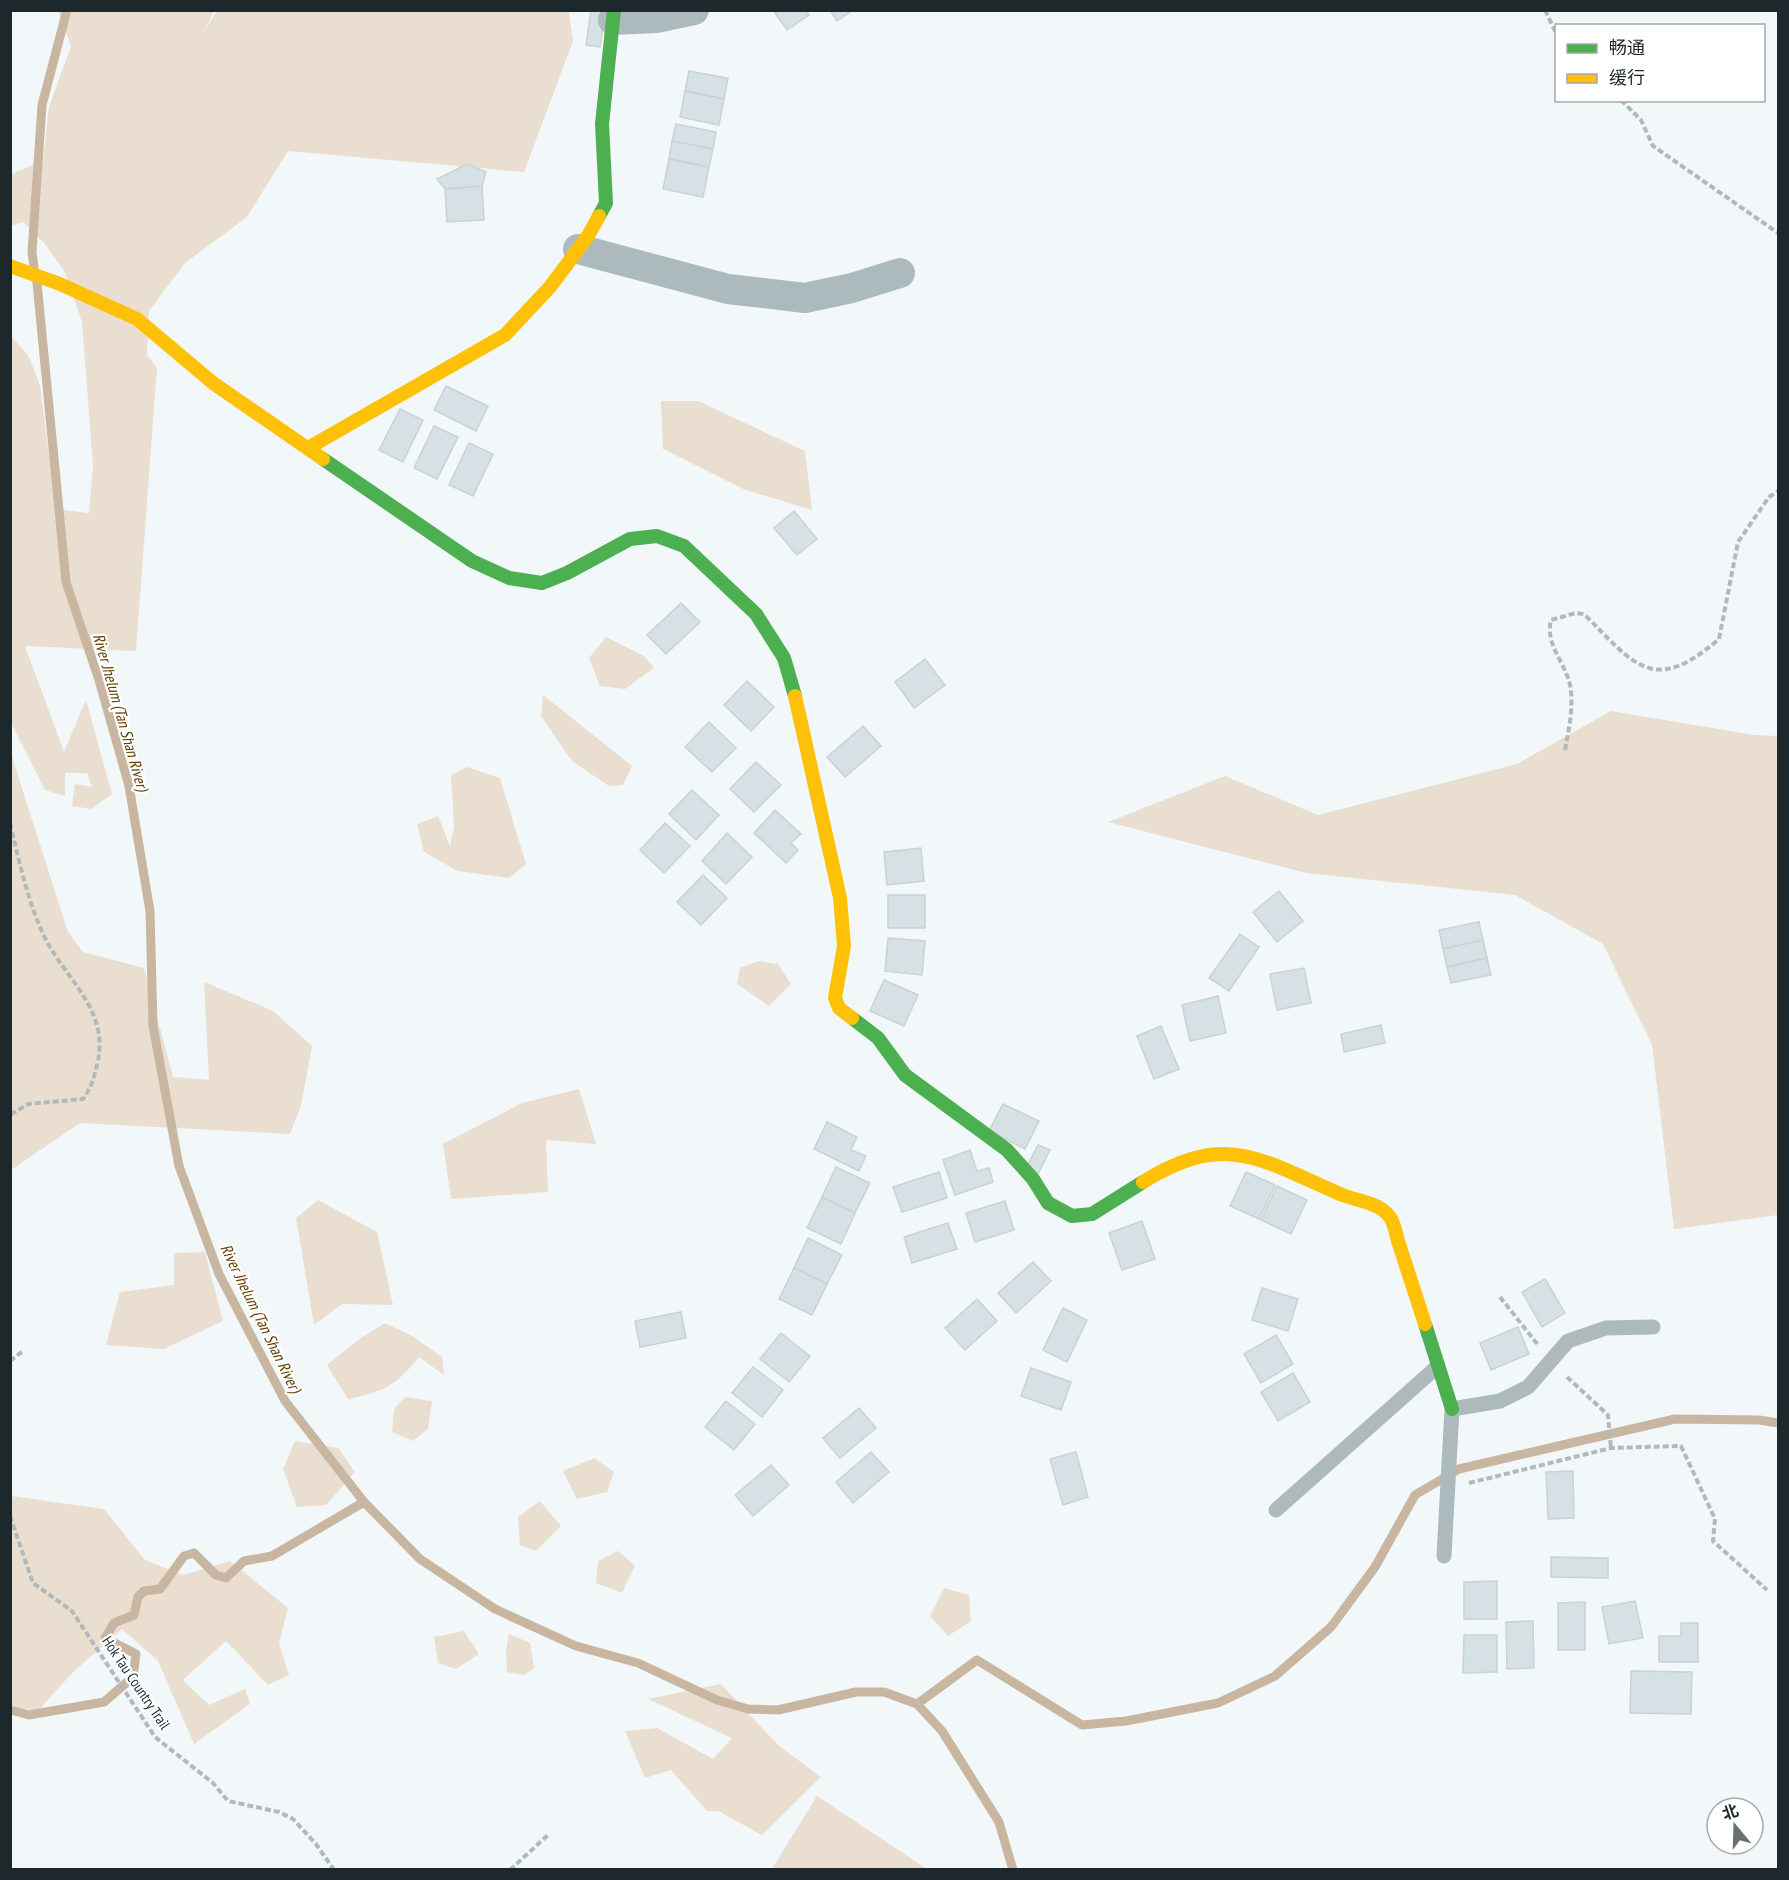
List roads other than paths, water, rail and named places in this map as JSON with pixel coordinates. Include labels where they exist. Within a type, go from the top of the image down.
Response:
[{"type":"street","points":[[308,448],[505,335],[550,287],[579,249],[606,203],[602,124],[614,15],[656,18],[694,10]]},
{"type":"street","points":[[579,249],[728,289],[805,298],[852,288],[900,273]]},
{"type":"street","points":[[10,266],[60,284],[137,319],[213,383],[472,561],[509,578],[542,583],[567,573],[630,539],[657,536],[684,546],[756,614],[784,658],[800,716],[840,898],[844,946],[835,998],[839,1008],[878,1038],[905,1075],[1007,1150],[1033,1179],[1048,1203],[1072,1216],[1092,1214],[1169,1166],[1203,1154],[1257,1158],[1346,1197],[1373,1204],[1390,1216],[1452,1409]]},
{"type":"lane","points":[[1444,1557],[1452,1409],[1500,1401],[1528,1387],[1568,1341],[1606,1328],[1653,1328]]},
{"type":"lane","points":[[1276,1510],[1438,1366]]},
{"type":"waterway","name":"River Jhelum (Tan Shan River)","points":[[34,267],[32,252],[42,105],[67,10]]},
{"type":"waterway","name":"River Jhelum (Tan Shan River)","points":[[37,283],[66,582],[99,680],[129,786],[150,911],[153,1026],[179,1166],[219,1274],[285,1401],[364,1502],[420,1559],[495,1609],[576,1646],[638,1663],[717,1700],[748,1709],[778,1710],[856,1692],[884,1692],[917,1704],[942,1731],[999,1822],[1013,1870]]},
{"type":"waterway","points":[[917,1704],[977,1660],[1082,1725],[1126,1721],[1218,1703],[1275,1676],[1331,1627],[1375,1567],[1415,1495],[1459,1469],[1675,1419],[1759,1420],[1778,1423]]},
{"type":"waterway","points":[[10,1710],[29,1715],[104,1702],[133,1677],[136,1654],[105,1638],[114,1623],[134,1615],[138,1597],[144,1591],[160,1589],[184,1556],[194,1553],[216,1575],[226,1578],[244,1561],[272,1556],[364,1502]]}]
